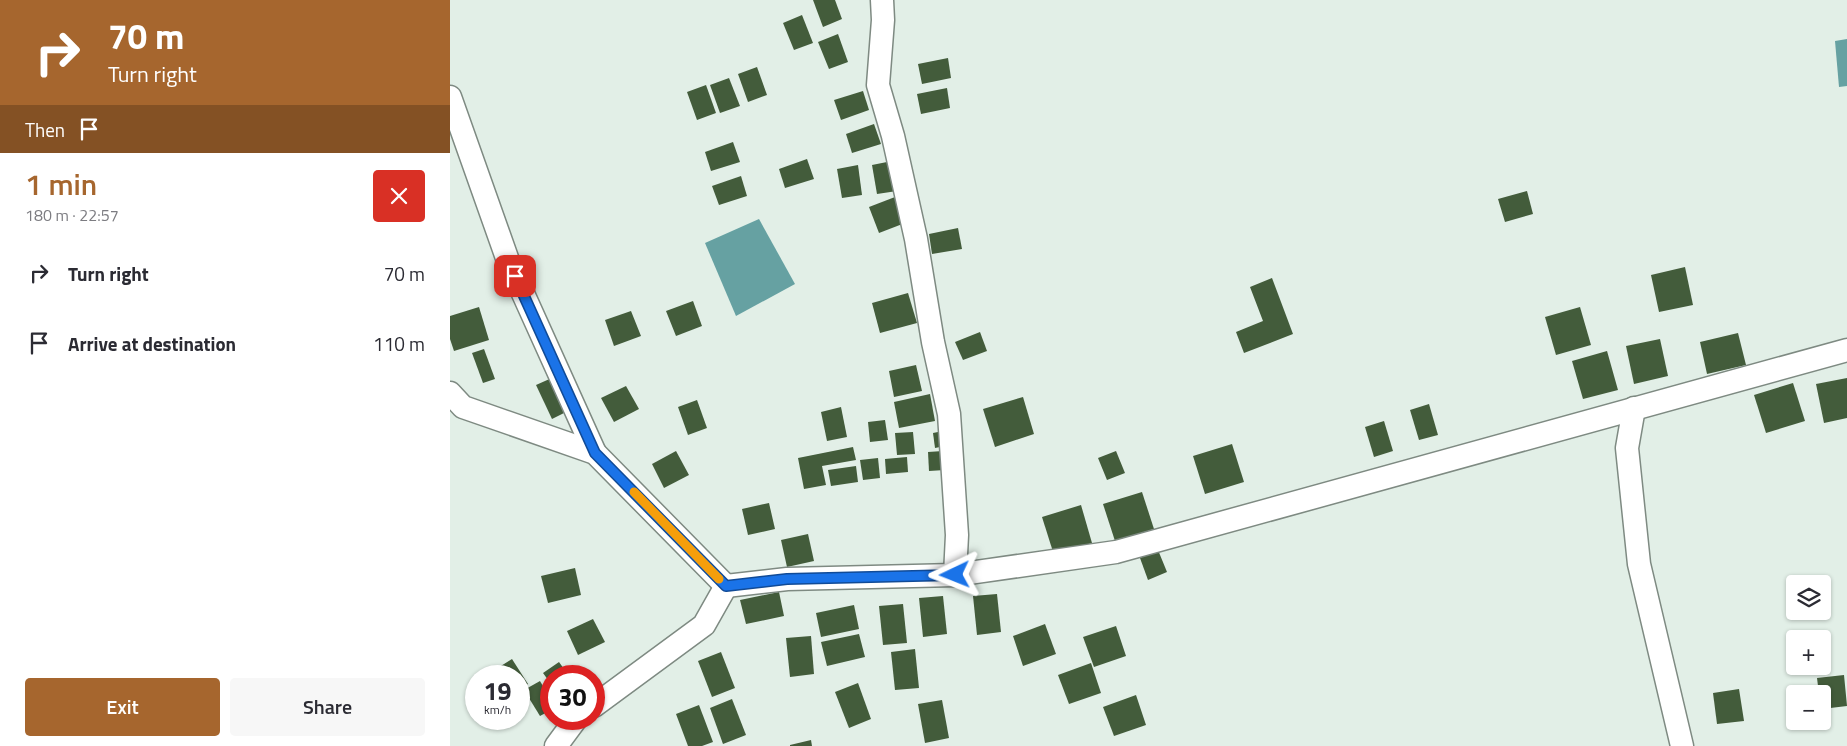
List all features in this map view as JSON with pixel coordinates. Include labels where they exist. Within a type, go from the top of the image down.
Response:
[{"type":"street","points":[[882,0],[883,20],[878,85],[893,136],[914,229],[933,342],[949,414],[957,535],[955,575]]},
{"type":"street","points":[[450,97],[507,258],[595,453],[726,586]]},
{"type":"street","points":[[726,586],[787,579],[955,575],[1116,552],[1847,350]]},
{"type":"street","points":[[450,393],[463,408],[595,453]]},
{"type":"street","points":[[1634,408],[1627,448],[1639,564],[1682,746]]},
{"type":"street","points":[[605,698],[704,624],[726,586]]},
{"type":"street","points":[[556,746],[568,730]]},
{"type":"water","points":[[1847,39],[1847,86],[1839,87],[1835,41]]},
{"type":"water","points":[[759,219],[795,284],[736,316],[705,243]]},
{"type":"building","points":[[813,0],[835,0],[842,19],[823,27]]},
{"type":"building","points":[[802,15],[813,43],[794,50],[783,23]]},
{"type":"building","points":[[838,34],[848,62],[829,69],[818,42]]},
{"type":"building","points":[[948,58],[951,78],[922,84],[918,64]]},
{"type":"building","points":[[757,67],[767,95],[748,102],[738,74]]},
{"type":"building","points":[[729,78],[740,106],[720,113],[710,85]]},
{"type":"building","points":[[706,85],[716,113],[697,120],[687,92]]},
{"type":"building","points":[[947,88],[950,108],[921,114],[917,94]]},
{"type":"building","points":[[863,91],[869,110],[841,120],[834,100]]},
{"type":"building","points":[[874,124],[881,144],[852,153],[846,134]]},
{"type":"building","points":[[733,142],[740,162],[711,171],[705,152]]},
{"type":"building","points":[[807,159],[814,179],[785,188],[779,169]]},
{"type":"building","points":[[892,161],[897,191],[877,194],[872,165]]},
{"type":"building","points":[[858,165],[862,195],[842,198],[837,169]]},
{"type":"building","points":[[741,176],[747,196],[719,205],[712,186]]},
{"type":"building","points":[[1527,191],[1533,214],[1505,222],[1498,199]]},
{"type":"building","points":[[895,197],[905,223],[879,233],[869,207]]},
{"type":"building","points":[[958,228],[962,249],[932,254],[929,234]]},
{"type":"building","points":[[1685,267],[1693,305],[1659,312],[1651,275]]},
{"type":"building","points":[[1272,278],[1293,334],[1244,353],[1236,332],[1263,321],[1250,287]]},
{"type":"building","points":[[908,293],[917,323],[880,333],[872,303]]},
{"type":"building","points":[[693,301],[702,326],[676,336],[666,311]]},
{"type":"building","points":[[479,307],[489,340],[454,351],[450,339],[450,316]]},
{"type":"building","points":[[1580,307],[1591,345],[1556,355],[1545,317]]},
{"type":"building","points":[[631,311],[641,336],[614,346],[605,320]]},
{"type":"building","points":[[980,332],[987,351],[963,360],[955,342]]},
{"type":"building","points":[[1738,333],[1746,365],[1707,374],[1700,342]]},
{"type":"building","points":[[1660,339],[1668,376],[1634,384],[1626,346]]},
{"type":"building","points":[[484,349],[495,379],[483,383],[472,353]]},
{"type":"building","points":[[1607,351],[1618,390],[1583,399],[1572,361]]},
{"type":"building","points":[[916,365],[922,391],[894,397],[889,371]]},
{"type":"building","points":[[554,377],[570,410],[552,419],[536,385]]},
{"type":"building","points":[[1847,378],[1847,418],[1824,423],[1816,384]]},
{"type":"building","points":[[1793,383],[1805,421],[1766,433],[1754,395]]},
{"type":"building","points":[[626,386],[639,409],[614,422],[601,398]]},
{"type":"building","points":[[930,394],[935,421],[899,428],[894,402]]},
{"type":"building","points":[[1023,397],[1034,434],[995,447],[983,409]]},
{"type":"building","points":[[697,400],[707,428],[688,435],[678,407]]},
{"type":"building","points":[[1429,404],[1438,435],[1419,440],[1410,410]]},
{"type":"building","points":[[841,407],[847,437],[827,441],[821,412]]},
{"type":"building","points":[[885,420],[888,440],[870,442],[868,422]]},
{"type":"building","points":[[1384,421],[1393,451],[1374,457],[1365,427]]},
{"type":"building","points":[[943,431],[945,446],[935,448],[933,433]]},
{"type":"building","points":[[913,432],[915,454],[897,455],[895,433]]},
{"type":"building","points":[[1232,444],[1244,482],[1205,494],[1193,456]]},
{"type":"building","points":[[853,447],[856,460],[822,466],[826,485],[804,489],[798,458]]},
{"type":"building","points":[[676,451],[689,475],[664,488],[652,464]]},
{"type":"building","points":[[943,451],[945,470],[929,471],[928,452]]},
{"type":"building","points":[[1116,451],[1125,473],[1107,480],[1098,458]]},
{"type":"building","points":[[907,457],[908,472],[886,474],[885,459]]},
{"type":"building","points":[[878,458],[880,478],[863,480],[860,460]]},
{"type":"building","points":[[856,466],[858,482],[831,486],[828,470]]},
{"type":"building","points":[[1142,492],[1154,529],[1115,541],[1103,504]]},
{"type":"building","points":[[769,503],[775,529],[748,535],[742,509]]},
{"type":"building","points":[[1081,505],[1092,543],[1054,555],[1042,517]]},
{"type":"building","points":[[808,534],[814,561],[787,567],[781,540]]},
{"type":"building","points":[[1158,550],[1167,572],[1148,580],[1140,558]]},
{"type":"building","points":[[575,568],[581,595],[548,603],[541,576]]},
{"type":"building","points":[[779,592],[784,616],[746,624],[740,600]]},
{"type":"building","points":[[997,594],[1001,632],[977,635],[973,596]]},
{"type":"building","points":[[943,596],[947,634],[923,637],[919,598]]},
{"type":"building","points":[[903,604],[907,643],[883,645],[879,606]]},
{"type":"building","points":[[854,605],[859,629],[821,637],[816,613]]},
{"type":"building","points":[[593,619],[605,642],[578,655],[567,631]]},
{"type":"building","points":[[1045,624],[1056,654],[1023,666],[1013,636]]},
{"type":"building","points":[[1116,626],[1126,656],[1094,667],[1083,637]]},
{"type":"building","points":[[859,634],[865,657],[827,666],[821,642]]},
{"type":"building","points":[[811,636],[814,674],[790,677],[786,638]]},
{"type":"building","points":[[915,649],[919,688],[895,690],[891,652]]},
{"type":"building","points":[[721,652],[735,688],[712,697],[698,661]]},
{"type":"building","points":[[512,659],[516,665],[502,665]]},
{"type":"building","points":[[1091,663],[1101,693],[1069,704],[1058,675]]},
{"type":"building","points":[[1844,675],[1847,706],[1831,708],[1831,685],[1818,685],[1817,678]]},
{"type":"building","points":[[540,681],[540,716],[530,700],[530,687]]},
{"type":"building","points":[[858,683],[871,719],[849,728],[835,692]]},
{"type":"building","points":[[1739,689],[1744,721],[1717,724],[1713,693]]},
{"type":"building","points":[[1136,695],[1146,725],[1114,736],[1103,707]]},
{"type":"building","points":[[732,699],[746,735],[723,744],[710,708]]},
{"type":"building","points":[[942,700],[949,738],[925,743],[918,704]]},
{"type":"building","points":[[699,705],[713,742],[702,746],[688,746],[676,714]]},
{"type":"building","points":[[811,740],[812,746],[790,746],[790,745]]},
{"type":"slow traffic","points":[[634,492],[719,579]]},
{"type":"route","points":[[515,276],[595,453],[726,586],[787,579],[894,578],[955,575]]}]
